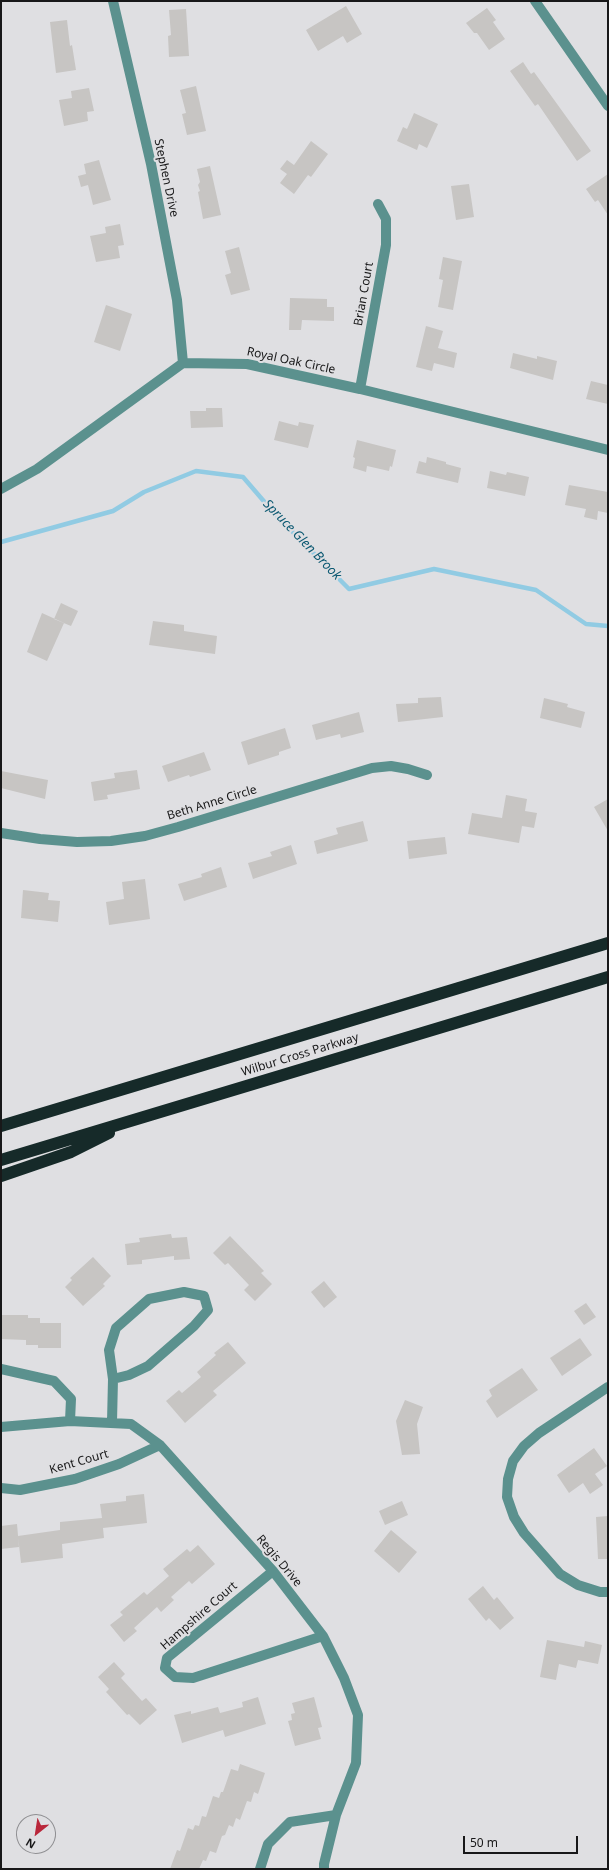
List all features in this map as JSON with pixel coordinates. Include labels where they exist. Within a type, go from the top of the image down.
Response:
[{"type":"highway","name":"Wilbur Cross Parkway","points":[[1,1126],[608,943]]},
{"type":"highway","name":"Wilbur Cross Parkway","points":[[1,1160],[608,977]]},
{"type":"highway","points":[[1,1176],[80,1148],[125,1123]]},
{"type":"street","name":"Stephen Drive","points":[[113,1],[151,164],[177,300],[183,362]]},
{"type":"street","points":[[535,1],[608,106]]},
{"type":"street","name":"Brian Court","points":[[360,389],[386,245],[386,219],[378,204]]},
{"type":"street","name":"Royal Oak Circle","points":[[183,362],[247,364],[360,389],[608,450]]},
{"type":"street","points":[[1,489],[37,469],[183,362]]},
{"type":"street","name":"Beth Anne Circle","points":[[1,833],[40,839],[77,842],[111,841],[144,836],[178,827],[372,768],[390,766],[408,769],[427,775]]},
{"type":"street","points":[[112,1422],[114,1379],[109,1350],[116,1328],[149,1299],[184,1292],[204,1296],[208,1310],[194,1326],[148,1366],[129,1375],[114,1379]]},
{"type":"street","points":[[1,1369],[54,1382],[70,1399],[70,1421]]},
{"type":"street","points":[[608,1387],[539,1433],[524,1446],[513,1461],[508,1479],[507,1497],[514,1517],[524,1533],[560,1574],[578,1585],[600,1592],[608,1592]]},
{"type":"street","name":"Regis Drive","points":[[1,1427],[70,1421],[131,1424],[160,1445],[272,1571],[323,1636],[344,1678],[358,1715],[356,1763],[336,1815],[324,1869]]},
{"type":"street","name":"Kent Court","points":[[1,1488],[20,1490],[75,1479],[120,1464],[160,1445]]},
{"type":"street","name":"Hampshire Court","points":[[272,1571],[167,1658],[165,1668],[175,1677],[192,1678],[323,1636]]},
{"type":"street","points":[[260,1869],[268,1844],[290,1822],[336,1815]]},
{"type":"building","points":[[346,6],[362,34],[347,43],[343,36],[318,51],[306,30]]},
{"type":"building","points":[[487,8],[496,20],[493,22],[505,39],[489,50],[477,33],[474,33],[466,23]]},
{"type":"building","points":[[186,9],[189,56],[169,57],[168,36],[171,35],[169,10]]},
{"type":"building","points":[[67,20],[70,46],[72,45],[76,70],[56,73],[50,22]]},
{"type":"building","points":[[523,62],[531,74],[534,72],[591,151],[577,161],[538,104],[535,106],[510,71]]},
{"type":"building","points":[[196,86],[206,131],[187,135],[182,114],[186,113],[180,90]]},
{"type":"building","points":[[89,88],[94,111],[87,112],[88,121],[64,126],[59,100],[72,98],[71,91]]},
{"type":"building","points":[[414,113],[438,124],[427,148],[419,144],[417,150],[397,141],[403,127],[407,129]]},
{"type":"building","points":[[311,141],[328,154],[311,177],[308,175],[294,194],[280,183],[287,174],[280,169],[287,160],[294,165]]},
{"type":"building","points":[[99,160],[111,200],[93,205],[88,185],[81,187],[78,176],[86,174],[84,164]]},
{"type":"building","points":[[210,166],[221,215],[203,219],[198,192],[200,191],[198,185],[200,182],[197,169]]},
{"type":"building","points":[[608,174],[608,215],[598,200],[595,202],[586,189]]},
{"type":"building","points":[[469,184],[474,217],[456,220],[451,186]]},
{"type":"building","points":[[120,224],[124,245],[118,246],[120,258],[96,262],[90,236],[106,233],[105,227]]},
{"type":"building","points":[[239,247],[250,290],[231,295],[225,275],[231,273],[225,251]]},
{"type":"building","points":[[443,257],[462,261],[453,310],[438,307],[443,280],[439,279]]},
{"type":"building","points":[[290,298],[327,299],[327,307],[334,307],[334,321],[302,320],[301,330],[289,330]]},
{"type":"building","points":[[106,305],[132,314],[120,351],[94,342]]},
{"type":"building","points":[[426,326],[443,331],[438,348],[457,353],[454,368],[434,363],[432,371],[416,367]]},
{"type":"building","points":[[513,353],[537,359],[537,356],[557,361],[553,380],[510,368]]},
{"type":"building","points":[[591,381],[608,385],[608,404],[586,399]]},
{"type":"building","points":[[206,408],[222,408],[223,427],[191,428],[190,411],[206,411]]},
{"type":"building","points":[[279,421],[298,426],[299,422],[314,425],[308,448],[274,440]]},
{"type":"building","points":[[357,440],[396,450],[392,467],[390,466],[389,471],[367,466],[366,472],[353,468],[355,458],[353,457]]},
{"type":"building","points":[[427,457],[461,468],[458,483],[416,473],[419,461],[426,463]]},
{"type":"building","points":[[490,471],[506,475],[507,472],[529,477],[525,496],[487,488]]},
{"type":"building","points":[[569,485],[608,492],[608,513],[598,511],[597,520],[584,517],[586,509],[565,505]]},
{"type":"building","points":[[61,603],[78,611],[71,626],[54,619]]},
{"type":"building","points":[[42,613],[64,623],[47,661],[27,652]]},
{"type":"building","points":[[153,621],[184,625],[184,631],[217,636],[215,654],[149,645]]},
{"type":"building","points":[[441,697],[443,717],[398,722],[396,704],[418,703],[418,698]]},
{"type":"building","points":[[544,698],[568,704],[567,707],[585,712],[581,728],[540,718]]},
{"type":"building","points":[[359,712],[364,732],[341,738],[340,734],[316,740],[312,725]]},
{"type":"building","points":[[285,728],[291,748],[279,752],[279,755],[248,765],[241,742]]},
{"type":"building","points":[[204,752],[211,770],[168,782],[162,766]]},
{"type":"building","points":[[137,770],[140,789],[107,795],[108,799],[94,801],[91,782],[115,778],[114,773]]},
{"type":"building","points":[[1,771],[48,780],[45,799],[1,788]]},
{"type":"building","points":[[506,795],[527,799],[525,811],[537,813],[534,828],[522,826],[519,843],[468,834],[472,813],[502,818]]},
{"type":"building","points":[[608,799],[608,831],[594,807]]},
{"type":"building","points":[[363,821],[368,841],[317,854],[314,841],[338,834],[336,828]]},
{"type":"building","points":[[445,837],[447,854],[409,859],[407,841]]},
{"type":"building","points":[[291,845],[297,864],[253,879],[248,863],[272,856],[270,852]]},
{"type":"building","points":[[221,867],[227,887],[184,901],[178,884],[202,877],[201,874]]},
{"type":"building","points":[[145,879],[150,919],[109,925],[106,902],[124,899],[122,882]]},
{"type":"building","points":[[23,890],[49,893],[48,900],[60,901],[58,922],[21,918]]},
{"type":"building","points":[[171,1234],[172,1238],[187,1237],[190,1259],[174,1260],[174,1256],[142,1260],[142,1264],[127,1265],[125,1244],[140,1242],[139,1238]]},
{"type":"building","points":[[230,1236],[264,1271],[261,1273],[272,1284],[255,1301],[244,1290],[249,1285],[228,1263],[225,1265],[213,1253]]},
{"type":"building","points":[[93,1257],[111,1276],[103,1284],[105,1286],[83,1306],[65,1287],[72,1280],[70,1278]]},
{"type":"building","points":[[324,1281],[337,1297],[324,1308],[311,1292]]},
{"type":"building","points":[[586,1303],[596,1317],[584,1325],[574,1311]]},
{"type":"building","points":[[1,1315],[28,1315],[28,1318],[40,1318],[40,1323],[61,1323],[61,1348],[38,1348],[38,1345],[26,1345],[26,1340],[1,1339]]},
{"type":"building","points":[[580,1338],[592,1355],[562,1376],[550,1358]]},
{"type":"building","points":[[228,1342],[246,1363],[213,1391],[217,1395],[185,1423],[166,1401],[179,1390],[182,1393],[201,1377],[197,1372],[216,1355],[214,1353]]},
{"type":"building","points":[[522,1368],[538,1390],[497,1418],[486,1401],[492,1396],[489,1390]]},
{"type":"building","points":[[405,1400],[423,1407],[417,1424],[420,1454],[402,1455],[396,1421]]},
{"type":"building","points":[[594,1448],[607,1466],[595,1474],[603,1485],[590,1494],[583,1483],[569,1493],[557,1475]]},
{"type":"building","points":[[144,1494],[147,1523],[103,1528],[104,1538],[62,1544],[63,1558],[21,1563],[18,1536],[60,1530],[60,1522],[102,1518],[100,1504],[126,1501],[126,1496]]},
{"type":"building","points":[[402,1501],[408,1515],[385,1525],[379,1511]]},
{"type":"building","points":[[608,1516],[608,1559],[598,1559],[596,1517]]},
{"type":"building","points":[[17,1524],[19,1547],[1,1549],[1,1526]]},
{"type":"building","points":[[391,1530],[417,1552],[399,1573],[374,1551]]},
{"type":"building","points":[[198,1545],[215,1564],[192,1584],[189,1581],[171,1597],[174,1600],[161,1612],[157,1607],[134,1628],[137,1631],[124,1642],[110,1625],[123,1615],[120,1612],[144,1592],[147,1595],[169,1576],[163,1569],[187,1549],[190,1552]]},
{"type":"building","points":[[483,1586],[494,1600],[497,1597],[514,1618],[500,1630],[489,1618],[486,1621],[468,1599]]},
{"type":"building","points":[[547,1640],[584,1647],[585,1641],[602,1645],[598,1664],[578,1660],[576,1668],[559,1664],[556,1680],[540,1677]]},
{"type":"building","points":[[114,1662],[125,1674],[121,1678],[142,1701],[146,1698],[157,1710],[140,1725],[129,1714],[127,1715],[106,1692],[109,1689],[98,1677]]},
{"type":"building","points":[[258,1697],[266,1724],[225,1737],[223,1730],[182,1743],[174,1715],[191,1711],[191,1714],[218,1707],[220,1713],[243,1707],[242,1702]]},
{"type":"building","points":[[314,1697],[322,1727],[318,1728],[321,1739],[295,1746],[288,1721],[292,1720],[291,1714],[295,1713],[292,1703]]},
{"type":"building","points":[[240,1764],[265,1773],[258,1794],[254,1792],[251,1802],[247,1801],[240,1820],[236,1818],[233,1827],[229,1825],[225,1835],[222,1836],[216,1853],[210,1851],[206,1861],[203,1860],[199,1869],[170,1869],[177,1850],[180,1851],[188,1828],[193,1830],[195,1825],[199,1826],[202,1816],[206,1817],[213,1796],[219,1798],[221,1792],[223,1792],[231,1769],[238,1771]]},
{"type":"waterway","name":"Spruce Glen Brook","points":[[1,542],[113,511],[144,492],[196,471],[243,477],[274,513],[349,589],[434,569],[536,590],[586,624],[608,626]]}]
